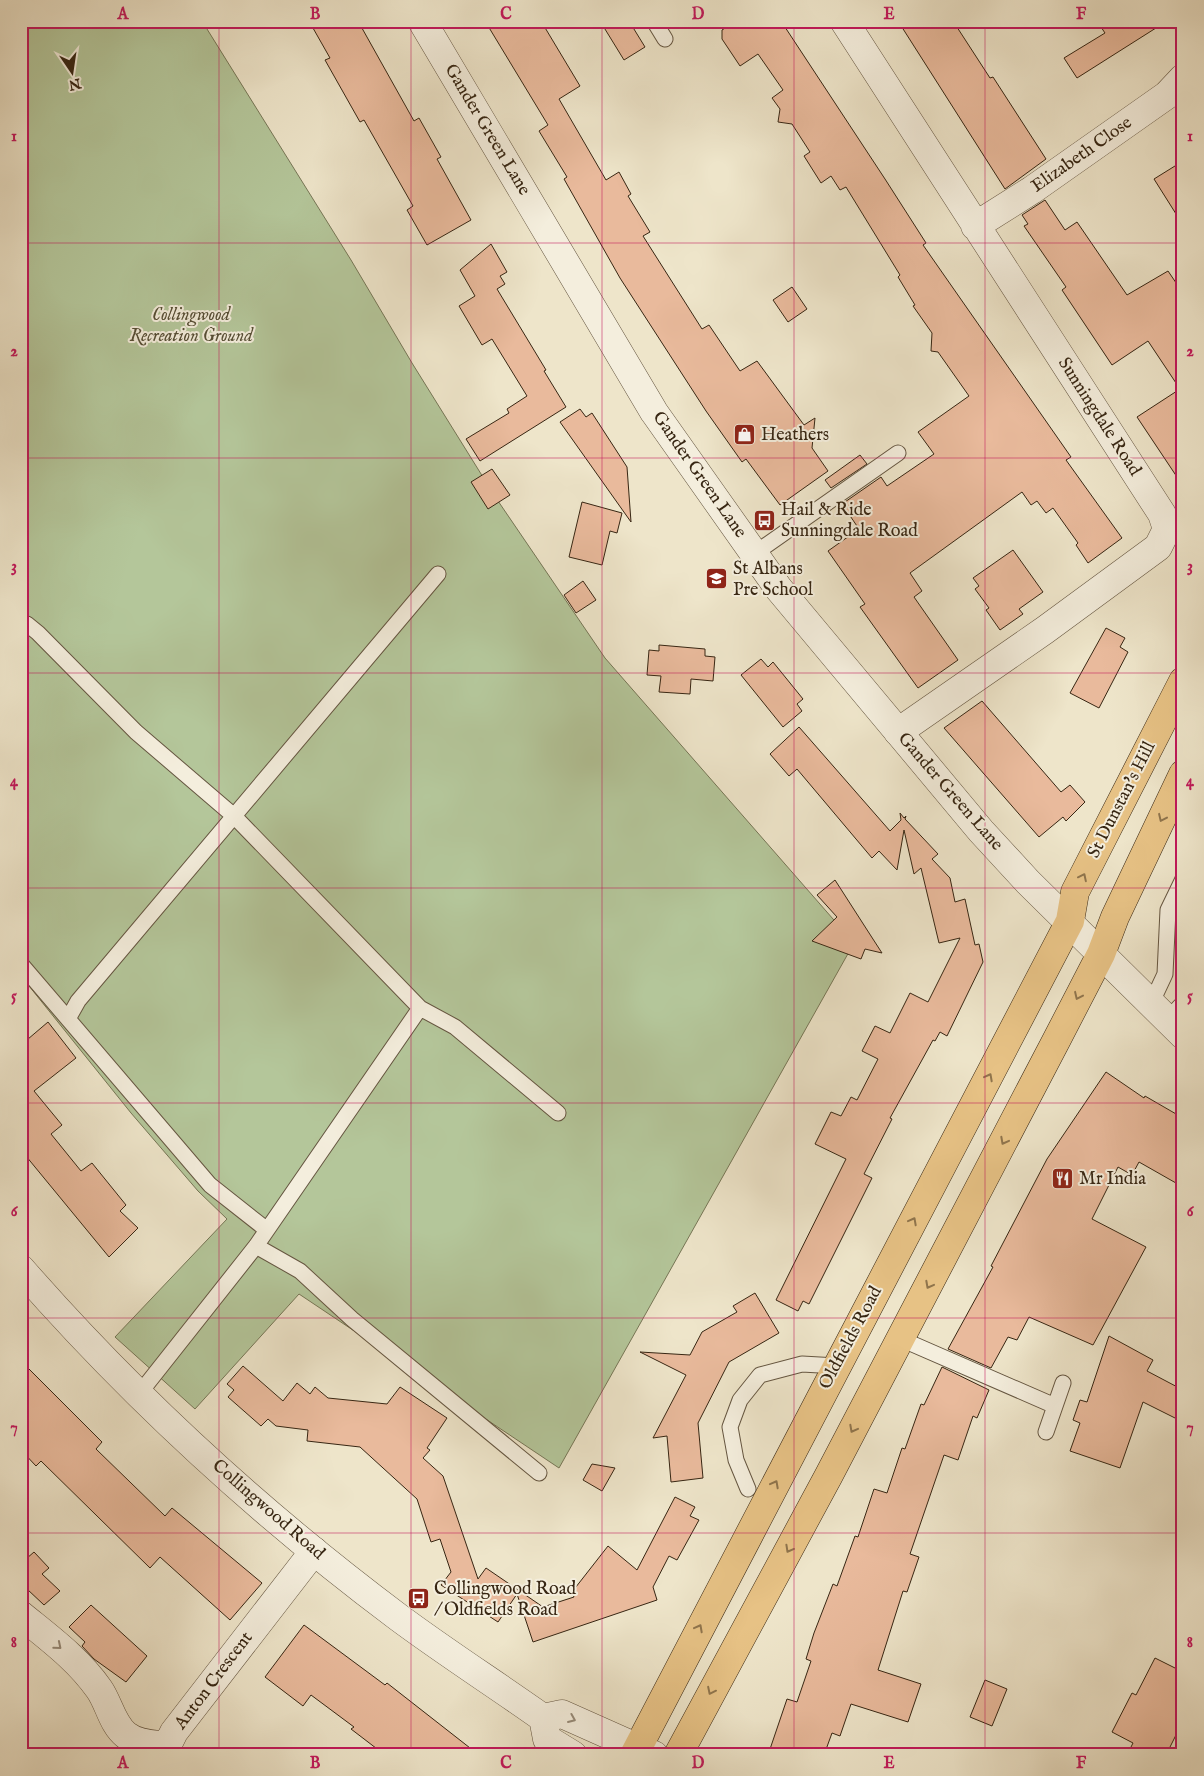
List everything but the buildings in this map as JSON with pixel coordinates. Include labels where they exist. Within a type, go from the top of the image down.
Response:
[{"type":"highway","name":"St Dunstan's Hill","points":[[1070,922],[1075,892],[1183,681]]},
{"type":"highway","points":[[678,1755],[901,1339],[1101,954],[1183,774]]},
{"type":"highway","name":"Oldfields Road","points":[[641,1753],[837,1366],[1070,922]]},
{"type":"street","name":"Gander Green Lane","points":[[422,21],[654,412],[779,589],[981,831],[1028,882],[1101,954],[1171,1015]]},
{"type":"street","name":"Sunningdale Road","points":[[844,21],[1162,514],[1167,529],[1158,547],[1046,630],[898,732]]},
{"type":"street","name":"Elizabeth Close","points":[[975,226],[1032,190],[1167,95],[1183,78]]},
{"type":"street","name":"Collingwood Road","points":[[21,1269],[139,1394],[314,1551],[398,1617],[543,1718]]},
{"type":"street","name":"Anton Crescent","points":[[21,1615],[78,1664],[100,1691],[108,1709],[135,1748],[166,1750],[174,1732],[314,1551]]},
{"type":"street","points":[[573,1755],[547,1739],[543,1718],[562,1714],[641,1753]]},
{"type":"lane","points":[[654,21],[665,38]]},
{"type":"lane","points":[[754,554],[898,454]]},
{"type":"lane","points":[[68,1019],[78,1001],[438,574]]},
{"type":"lane","points":[[21,625],[28,624],[136,732],[234,816],[420,1008],[455,1027],[558,1114]]},
{"type":"lane","points":[[1171,1015],[1165,974],[1168,910],[1183,879]]},
{"type":"lane","points":[[21,964],[210,1185],[267,1230]]},
{"type":"lane","points":[[139,1394],[256,1246],[420,1008]]},
{"type":"lane","points":[[256,1246],[300,1272],[352,1319],[539,1473]]},
{"type":"lane","points":[[901,1339],[1031,1398],[1055,1406]]},
{"type":"lane","points":[[748,1489],[736,1460],[730,1427],[740,1400],[760,1375],[802,1364],[837,1366]]},
{"type":"lane","points":[[1046,1432],[1063,1383]]},
{"type":"green space","name":"Collingwood Recreation Ground","points":[[21,21],[202,21],[496,498],[605,658],[854,943],[559,1468],[299,1294],[195,1409],[115,1337],[227,1219],[198,1191],[131,1113],[21,976]]},
{"type":"place","name":"Heathers","points":[[745,435]]},
{"type":"place","name":"Hail & Ride Sunningdale Road","points":[[765,520]]},
{"type":"place","name":"St Albans Pre School","points":[[717,579]]},
{"type":"place","name":"Mr India","points":[[1063,1179]]},
{"type":"place","name":"Collingwood Road / Oldfields Road","points":[[418,1599]]}]
